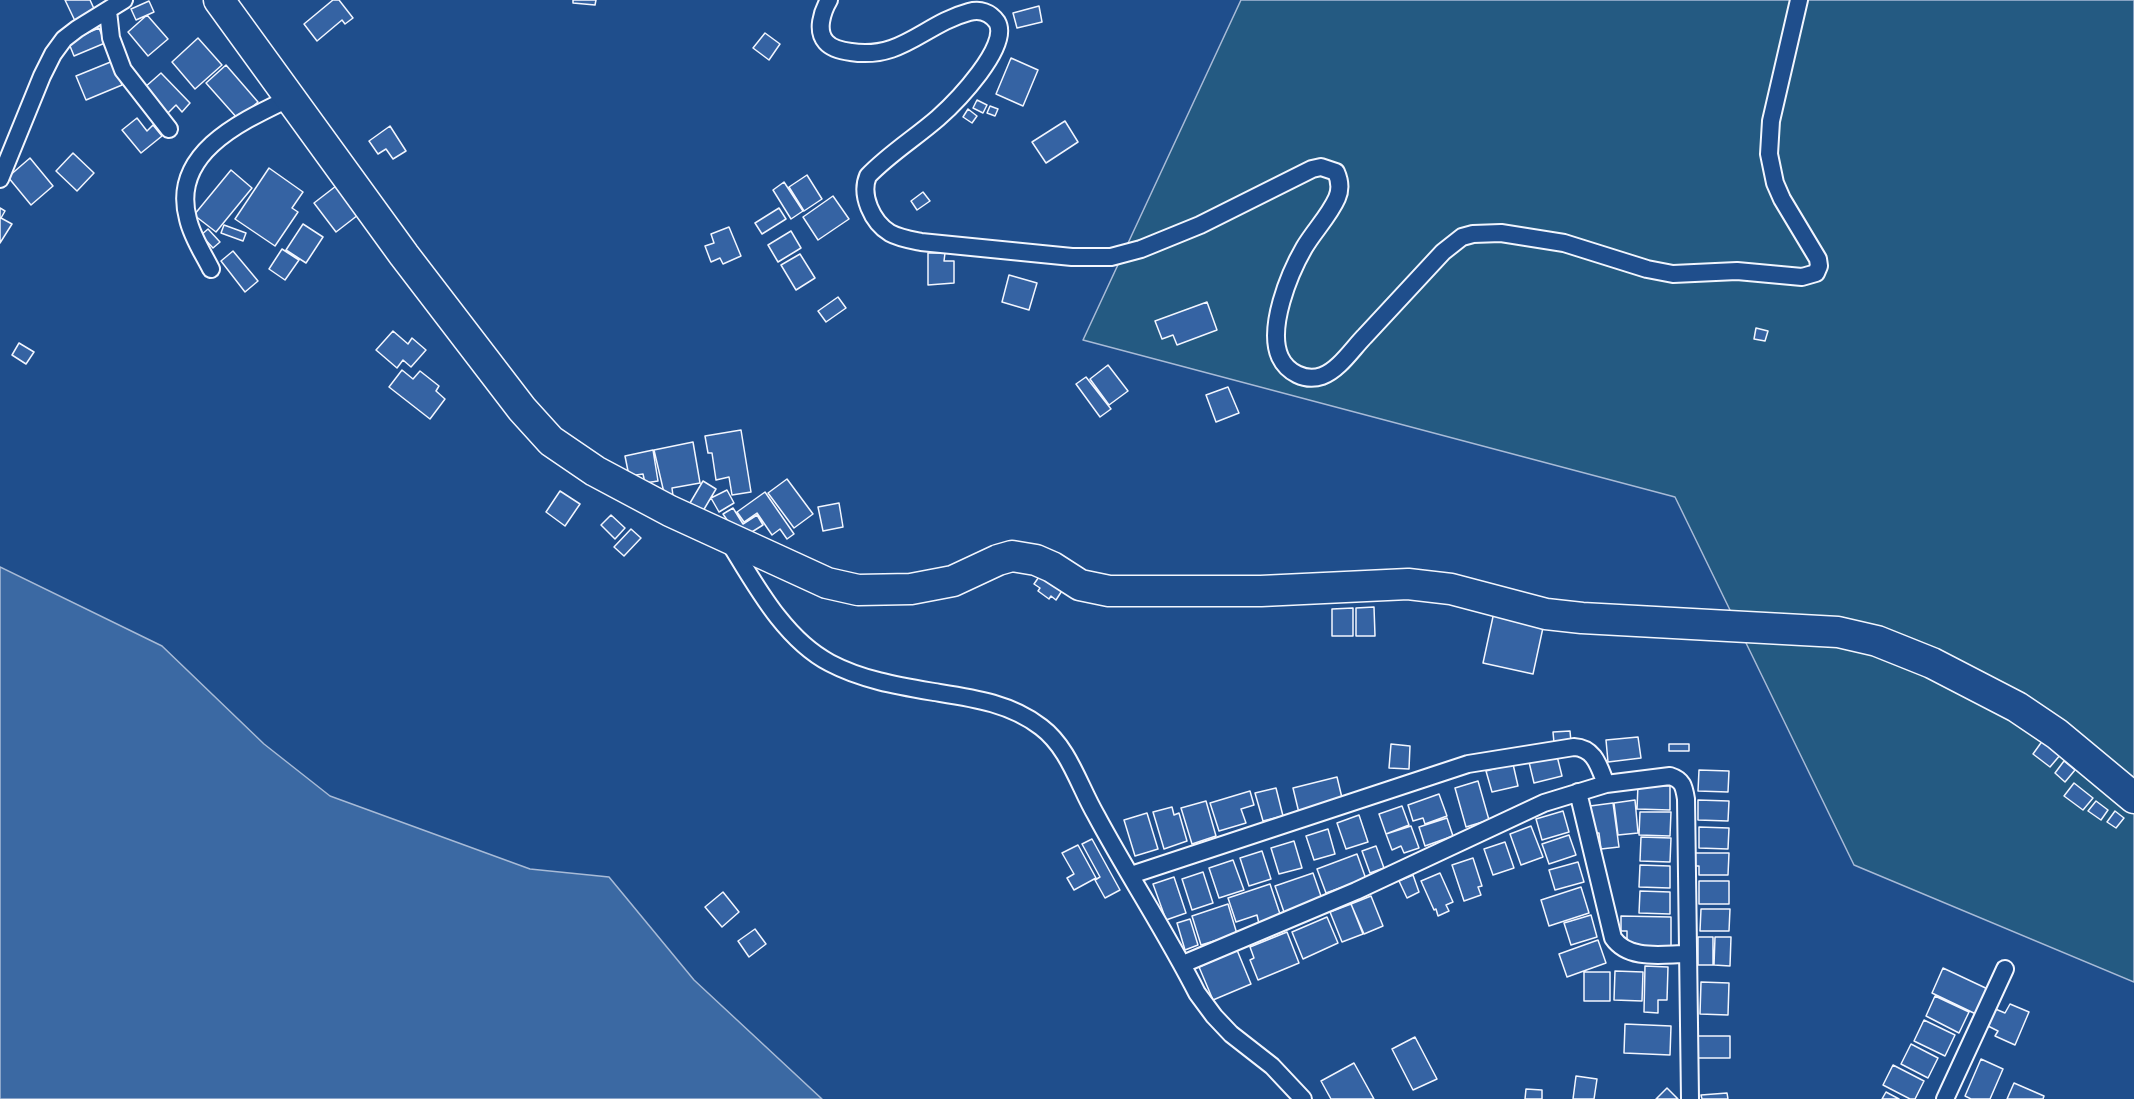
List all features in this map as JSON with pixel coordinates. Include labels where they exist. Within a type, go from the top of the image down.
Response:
[{"type":"highway","points":[[219,0],[404,255],[539,429],[571,456],[595,471],[670,511],[827,583],[858,590],[911,589],[953,581],[1012,556],[1036,560],[1052,567],[1080,585],[1109,591],[1250,591],[1407,584],[1450,589],[1546,614],[1838,632],[1877,641],[1932,663],[2017,707],[2057,734],[2090,764],[2134,798]]},
{"type":"street","points":[[0,179],[53,54],[64,39],[77,29],[124,0]]},
{"type":"street","points":[[829,0],[823,14],[822,35],[824,40],[833,47],[854,53],[887,52],[968,12],[984,12],[995,19],[999,26],[998,43],[991,57],[969,86],[938,118],[868,176],[864,184],[872,212],[882,227],[900,237],[921,242],[1072,257],[1111,256],[1141,249],[1200,225],[1312,169],[1321,166],[1336,172],[1340,188],[1336,199],[1303,250],[1288,284],[1277,324],[1276,337],[1279,355],[1285,365],[1294,373],[1314,378],[1323,376],[1342,360],[1443,252],[1462,237],[1473,234],[1501,233],[1543,239],[1586,249],[1647,269],[1673,274],[1737,271],[1802,277],[1816,273],[1819,266],[1818,259],[1782,199],[1775,183],[1769,153],[1771,121],[1799,0]]},
{"type":"street","points":[[108,11],[111,38],[123,70],[169,129]]},
{"type":"street","points":[[211,269],[188,220],[185,194],[191,174],[204,153],[223,134],[247,119],[290,98]]},
{"type":"street","points":[[725,536],[791,631],[828,662],[852,673],[892,685],[975,698],[1003,706],[1025,716],[1057,741],[1095,815],[1183,964],[1197,993],[1231,1034],[1272,1066],[1303,1099]]},
{"type":"street","points":[[1131,875],[1486,760],[1574,747],[1583,748],[1594,755],[1606,783]]},
{"type":"street","points":[[1183,964],[1356,891],[1522,813],[1606,783],[1670,776],[1679,779],[1684,786],[1686,799],[1690,1099]]},
{"type":"street","points":[[1578,792],[1613,938],[1619,946],[1629,952],[1688,954]]},
{"type":"street","points":[[1947,1098],[2005,969]]},
{"type":"shaded area","points":[[1241,0],[2134,0],[2134,982],[1854,865],[1675,497],[1083,340]]},
{"type":"shaded area","points":[[0,567],[162,646],[264,744],[330,796],[530,869],[609,877],[694,980],[822,1099],[0,1099]]},
{"type":"building","points":[[65,0],[90,0],[96,13],[76,23]]},
{"type":"building","points":[[333,0],[339,0],[353,18],[345,24],[342,20],[317,41],[304,24]]},
{"type":"building","points":[[573,0],[596,0],[595,5],[573,3]]},
{"type":"building","points":[[149,1],[154,12],[136,20],[131,9]]},
{"type":"building","points":[[1039,6],[1042,22],[1017,28],[1013,13]]},
{"type":"building","points":[[147,15],[168,39],[148,56],[128,32]]},
{"type":"building","points":[[99,28],[105,43],[74,56],[68,41]]},
{"type":"building","points":[[765,33],[780,44],[769,60],[753,48]]},
{"type":"building","points":[[198,38],[222,65],[195,89],[172,62]]},
{"type":"building","points":[[1011,58],[1038,70],[1023,106],[996,94]]},
{"type":"building","points":[[113,61],[122,85],[86,100],[76,76]]},
{"type":"building","points":[[226,65],[258,102],[238,119],[206,83]]},
{"type":"building","points":[[161,73],[190,103],[182,112],[176,105],[168,113],[144,88]]},
{"type":"building","points":[[977,100],[987,105],[983,113],[973,108]]},
{"type":"building","points":[[990,106],[998,109],[995,116],[987,113]]},
{"type":"building","points":[[968,109],[977,116],[972,123],[963,117]]},
{"type":"building","points":[[137,118],[147,131],[153,125],[162,136],[141,153],[122,130]]},
{"type":"building","points":[[1065,121],[1078,142],[1046,163],[1032,142]]},
{"type":"building","points":[[390,126],[406,151],[393,159],[386,149],[378,154],[369,141]]},
{"type":"building","points":[[73,153],[94,173],[77,191],[56,171]]},
{"type":"building","points":[[30,158],[53,186],[31,205],[8,177]]},
{"type":"building","points":[[269,168],[303,192],[292,208],[298,212],[275,246],[235,219]]},
{"type":"building","points":[[231,170],[252,188],[216,232],[194,215]]},
{"type":"building","points":[[807,175],[822,199],[804,211],[789,187]]},
{"type":"building","points":[[784,182],[803,211],[791,219],[773,190]]},
{"type":"building","points":[[336,186],[358,215],[336,232],[314,203]]},
{"type":"building","points":[[923,192],[930,201],[917,210],[911,201]]},
{"type":"building","points":[[833,196],[849,219],[818,240],[803,217]]},
{"type":"building","points":[[0,208],[5,211],[1,218],[12,224],[0,243]]},
{"type":"building","points":[[779,208],[786,219],[762,234],[755,223]]},
{"type":"building","points":[[303,224],[323,237],[306,263],[286,250]]},
{"type":"building","points":[[224,225],[246,233],[243,241],[221,233]]},
{"type":"building","points":[[729,227],[741,256],[723,264],[720,258],[711,262],[705,246],[714,243],[711,234]]},
{"type":"building","points":[[208,229],[220,242],[213,248],[201,235]]},
{"type":"building","points":[[791,231],[801,248],[778,262],[768,245]]},
{"type":"building","points":[[282,249],[299,260],[285,280],[269,269]]},
{"type":"building","points":[[233,251],[258,281],[245,292],[221,261]]},
{"type":"building","points":[[928,253],[945,253],[944,261],[954,261],[954,283],[928,285]]},
{"type":"building","points":[[800,254],[815,278],[796,290],[781,265]]},
{"type":"building","points":[[1009,275],[1037,283],[1029,310],[1002,302]]},
{"type":"building","points":[[838,297],[846,308],[826,322],[818,311]]},
{"type":"building","points":[[1207,302],[1217,330],[1177,345],[1173,335],[1162,339],[1155,321]]},
{"type":"building","points":[[1756,328],[1768,331],[1765,341],[1754,339]]},
{"type":"building","points":[[393,331],[408,344],[412,338],[426,350],[411,367],[403,360],[397,368],[376,350]]},
{"type":"building","points":[[19,343],[34,352],[26,364],[12,355]]},
{"type":"building","points":[[1108,365],[1128,391],[1109,405],[1090,379]]},
{"type":"building","points":[[402,370],[413,379],[420,371],[439,386],[436,391],[445,399],[430,419],[389,387]]},
{"type":"building","points":[[1086,377],[1111,409],[1100,417],[1076,384]]},
{"type":"building","points":[[1228,387],[1239,413],[1216,422],[1206,395]]},
{"type":"building","points":[[741,430],[751,492],[732,495],[729,477],[716,480],[712,453],[708,453],[705,436]]},
{"type":"building","points":[[693,442],[700,483],[672,488],[673,496],[665,497],[654,450]]},
{"type":"building","points":[[653,450],[658,481],[645,483],[643,474],[629,476],[625,456]]},
{"type":"building","points":[[787,479],[813,514],[794,528],[768,493]]},
{"type":"building","points":[[703,481],[716,489],[703,511],[690,503]]},
{"type":"building","points":[[727,490],[734,503],[719,512],[711,498]]},
{"type":"building","points":[[560,491],[580,504],[565,526],[546,512]]},
{"type":"building","points":[[765,492],[794,534],[787,539],[780,529],[772,535],[757,513],[744,522],[737,512]]},
{"type":"building","points":[[839,503],[843,527],[823,531],[818,507]]},
{"type":"building","points":[[733,508],[743,524],[757,515],[763,525],[747,535],[736,533],[723,514]]},
{"type":"building","points":[[611,515],[625,528],[615,539],[601,525]]},
{"type":"building","points":[[631,529],[641,538],[624,556],[614,547]]},
{"type":"building","points":[[1043,571],[1065,586],[1056,600],[1051,596],[1049,599],[1038,591],[1040,588],[1034,584]]},
{"type":"building","points":[[1374,607],[1375,636],[1356,636],[1356,608]]},
{"type":"building","points":[[1353,608],[1353,636],[1332,636],[1332,609]]},
{"type":"building","points":[[1494,612],[1544,623],[1533,674],[1483,663]]},
{"type":"building","points":[[1570,731],[1571,742],[1554,743],[1553,732]]},
{"type":"building","points":[[1638,737],[1641,758],[1608,762],[1606,740]]},
{"type":"building","points":[[2043,740],[2061,754],[2050,767],[2033,754]]},
{"type":"building","points":[[1391,744],[1410,746],[1409,769],[1389,768]]},
{"type":"building","points":[[1669,744],[1689,744],[1689,751],[1669,751]]},
{"type":"building","points":[[1557,756],[1562,776],[1534,783],[1529,762]]},
{"type":"building","points":[[2064,761],[2075,770],[2065,782],[2055,773]]},
{"type":"building","points":[[1513,764],[1518,786],[1492,792],[1486,771]]},
{"type":"building","points":[[1699,770],[1729,771],[1728,792],[1698,791]]},
{"type":"building","points":[[1337,777],[1343,802],[1299,813],[1293,788]]},
{"type":"building","points":[[1478,781],[1489,820],[1466,827],[1455,788]]},
{"type":"building","points":[[2074,783],[2093,798],[2083,810],[2064,796]]},
{"type":"building","points":[[1638,785],[1670,786],[1670,810],[1637,809]]},
{"type":"building","points":[[1276,788],[1283,816],[1263,821],[1255,793]]},
{"type":"building","points":[[1250,791],[1254,805],[1241,809],[1246,823],[1219,831],[1210,803]]},
{"type":"building","points":[[1439,794],[1447,816],[1425,824],[1423,818],[1413,821],[1408,805]]},
{"type":"building","points":[[1635,800],[1638,833],[1618,835],[1614,803]]},
{"type":"building","points":[[1698,800],[1729,801],[1728,821],[1698,820]]},
{"type":"building","points":[[1206,801],[1216,836],[1192,844],[1181,808]]},
{"type":"building","points":[[2096,801],[2108,810],[2101,820],[2088,811]]},
{"type":"building","points":[[1613,803],[1619,847],[1601,849],[1599,833],[1594,833],[1590,806]]},
{"type":"building","points":[[1402,806],[1409,825],[1386,834],[1379,814]]},
{"type":"building","points":[[1172,807],[1174,815],[1179,813],[1187,841],[1164,849],[1153,812]]},
{"type":"building","points":[[1563,811],[1569,832],[1542,840],[1536,819]]},
{"type":"building","points":[[2115,811],[2124,818],[2116,828],[2107,822]]},
{"type":"building","points":[[1640,812],[1671,812],[1670,836],[1639,835]]},
{"type":"building","points":[[1147,813],[1158,849],[1135,856],[1124,820]]},
{"type":"building","points":[[1359,815],[1368,842],[1346,849],[1337,823]]},
{"type":"building","points":[[1447,818],[1453,836],[1425,846],[1419,827]]},
{"type":"building","points":[[1411,826],[1419,848],[1404,853],[1401,846],[1392,850],[1386,834]]},
{"type":"building","points":[[1531,826],[1543,857],[1521,865],[1510,834]]},
{"type":"building","points":[[1699,827],[1729,828],[1728,849],[1699,848]]},
{"type":"building","points":[[1328,829],[1335,854],[1314,860],[1306,836]]},
{"type":"building","points":[[1569,835],[1576,855],[1549,864],[1542,844]]},
{"type":"building","points":[[1641,837],[1671,838],[1670,862],[1640,861]]},
{"type":"building","points":[[1092,839],[1120,890],[1105,898],[1095,880],[1100,877],[1082,844]]},
{"type":"building","points":[[1294,841],[1302,868],[1279,874],[1271,848]]},
{"type":"building","points":[[1505,842],[1514,868],[1493,875],[1484,849]]},
{"type":"building","points":[[1078,845],[1096,878],[1074,890],[1067,878],[1074,874],[1062,853]]},
{"type":"building","points":[[1376,846],[1384,868],[1370,873],[1362,851]]},
{"type":"building","points":[[1262,851],[1271,879],[1249,886],[1240,858]]},
{"type":"building","points":[[1694,853],[1729,853],[1728,875],[1699,875],[1699,866],[1694,866]]},
{"type":"building","points":[[1357,854],[1366,879],[1326,893],[1317,869]]},
{"type":"building","points":[[1473,858],[1482,886],[1478,887],[1481,895],[1464,901],[1452,865]]},
{"type":"building","points":[[1233,860],[1244,890],[1219,898],[1209,868]]},
{"type":"building","points":[[1578,862],[1584,882],[1555,890],[1549,870]]},
{"type":"building","points":[[1640,865],[1670,866],[1670,888],[1639,887]]},
{"type":"building","points":[[1203,872],[1213,903],[1192,910],[1182,879]]},
{"type":"building","points":[[1313,873],[1322,899],[1284,912],[1275,886]]},
{"type":"building","points":[[1440,873],[1453,902],[1446,905],[1449,911],[1438,916],[1421,881]]},
{"type":"building","points":[[1413,875],[1419,892],[1407,898],[1399,881]]},
{"type":"building","points":[[1174,877],[1186,913],[1166,920],[1153,884]]},
{"type":"building","points":[[1699,881],[1729,881],[1729,904],[1699,904]]},
{"type":"building","points":[[1270,884],[1281,917],[1259,924],[1257,915],[1236,922],[1228,898]]},
{"type":"building","points":[[1581,887],[1589,913],[1549,926],[1541,900]]},
{"type":"building","points":[[1640,891],[1670,892],[1670,914],[1639,913]]},
{"type":"building","points":[[723,892],[739,912],[722,927],[705,907]]},
{"type":"building","points":[[1371,896],[1383,926],[1364,934],[1351,904]]},
{"type":"building","points":[[1228,904],[1237,934],[1201,945],[1192,916]]},
{"type":"building","points":[[1351,904],[1363,934],[1342,942],[1330,912]]},
{"type":"building","points":[[1701,909],[1730,909],[1729,931],[1700,931]]},
{"type":"building","points":[[1591,915],[1597,937],[1571,945],[1564,923]]},
{"type":"building","points":[[1621,916],[1671,917],[1671,948],[1634,947],[1635,943],[1627,943],[1627,931],[1621,931]]},
{"type":"building","points":[[1327,917],[1338,943],[1303,959],[1292,932]]},
{"type":"building","points":[[1190,919],[1198,945],[1185,950],[1177,923]]},
{"type":"building","points":[[755,929],[766,944],[749,957],[738,941]]},
{"type":"building","points":[[1287,932],[1299,963],[1258,980],[1250,960],[1254,958],[1250,947]]},
{"type":"building","points":[[1698,937],[1713,937],[1713,965],[1698,965]]},
{"type":"building","points":[[1715,937],[1731,937],[1730,966],[1714,965]]},
{"type":"building","points":[[1598,940],[1606,963],[1567,977],[1559,954]]},
{"type":"building","points":[[1237,950],[1251,984],[1213,1000],[1199,967]]},
{"type":"building","points":[[1645,966],[1668,967],[1667,1000],[1658,1000],[1658,1013],[1644,1012]]},
{"type":"building","points":[[1943,968],[1992,991],[1980,1016],[1932,993]]},
{"type":"building","points":[[1615,971],[1643,972],[1642,1001],[1614,1000]]},
{"type":"building","points":[[1584,972],[1610,972],[1610,1001],[1584,1001]]},
{"type":"building","points":[[1701,982],[1729,983],[1728,1015],[1700,1014]]},
{"type":"building","points":[[1935,996],[1969,1012],[1959,1033],[1926,1016]]},
{"type":"building","points":[[2010,1004],[2029,1012],[2015,1045],[1995,1036],[1998,1031],[1986,1025],[1993,1008],[2005,1013]]},
{"type":"building","points":[[1924,1020],[1955,1035],[1945,1056],[1914,1041]]},
{"type":"building","points":[[1625,1024],[1671,1026],[1670,1055],[1624,1053]]},
{"type":"building","points":[[1694,1036],[1730,1036],[1730,1058],[1694,1058]]},
{"type":"building","points":[[1415,1037],[1437,1079],[1413,1090],[1392,1049]]},
{"type":"building","points":[[1911,1044],[1938,1058],[1928,1078],[1901,1064]]},
{"type":"building","points":[[1981,1059],[2003,1069],[1990,1099],[1971,1099],[1965,1096]]},
{"type":"building","points":[[1354,1063],[1374,1099],[1331,1099],[1321,1081]]},
{"type":"building","points":[[1893,1065],[1924,1081],[1915,1099],[1910,1099],[1883,1085]]},
{"type":"building","points":[[1576,1076],[1597,1079],[1594,1099],[1573,1099]]},
{"type":"building","points":[[2014,1083],[2044,1096],[2043,1099],[2007,1099]]},
{"type":"building","points":[[1667,1088],[1678,1099],[1656,1099]]},
{"type":"building","points":[[1526,1089],[1542,1090],[1542,1099],[1525,1099]]},
{"type":"building","points":[[1886,1092],[1899,1099],[1882,1099]]},
{"type":"building","points":[[1727,1093],[1728,1099],[1702,1099],[1701,1095]]}]
